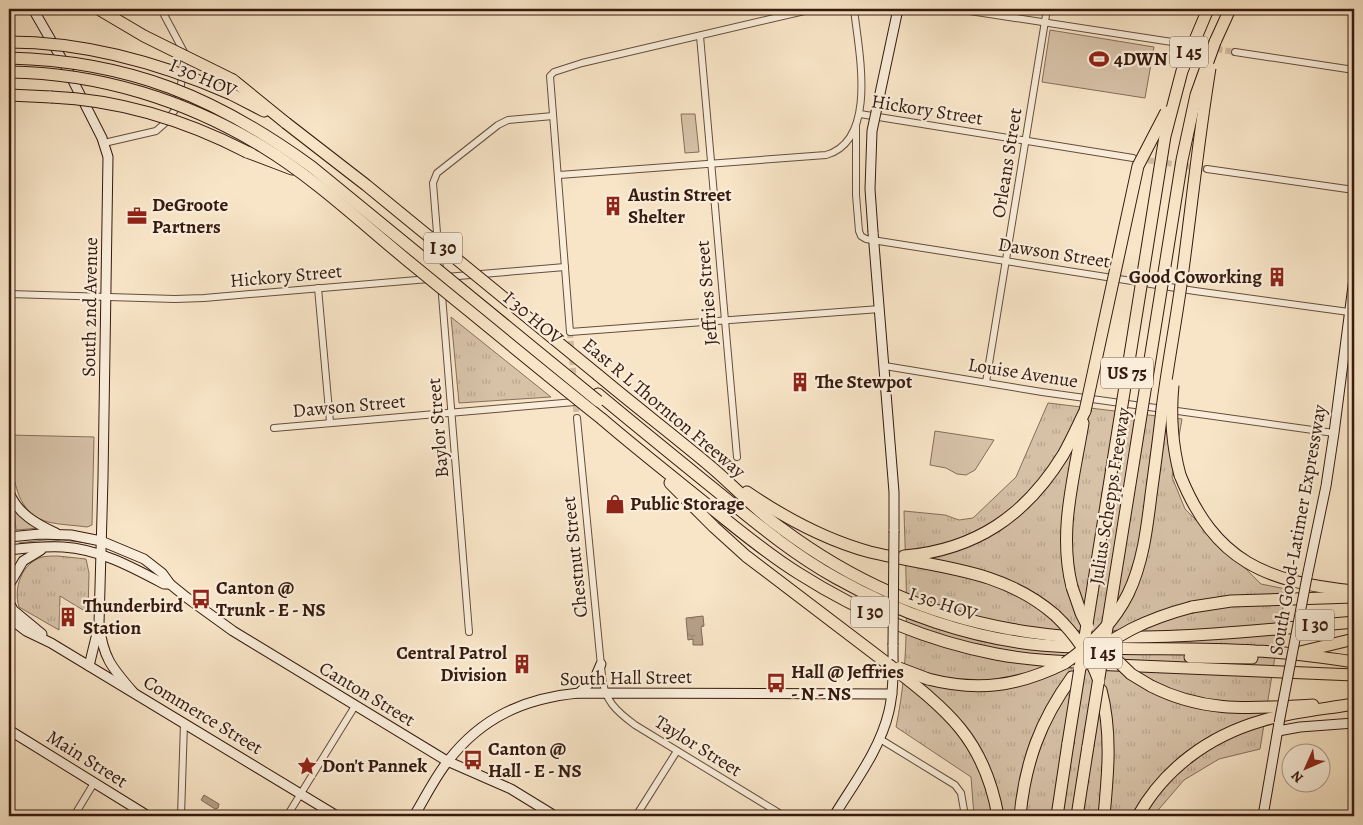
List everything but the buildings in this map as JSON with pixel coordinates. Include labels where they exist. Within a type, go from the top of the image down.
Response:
[{"type":"highway","points":[[99,9],[144,36],[233,80],[286,122]]},
{"type":"highway","name":"Julius Schepps Freeway","points":[[1057,816],[1161,163],[1175,96],[1191,46],[1208,9]]},
{"type":"highway","name":"Julius Schepps Freeway","points":[[1077,816],[1182,160],[1196,95],[1215,42],[1230,9]]},
{"type":"highway","name":"East R L Thornton Freeway","points":[[9,42],[78,47],[146,62],[196,79],[231,94],[286,122],[345,167],[711,467],[779,527],[841,569],[915,604],[970,620],[1059,637],[1154,638],[1354,622]]},
{"type":"highway","points":[[1215,42],[1201,126],[1183,271],[1171,422],[1172,441],[1180,475],[1199,516],[1211,531],[1234,553],[1252,566],[1291,582],[1354,591]]},
{"type":"highway","name":"I 30 HOV","points":[[9,52],[70,56],[124,67],[198,92],[250,119],[279,137],[327,173],[747,522],[799,561],[850,591],[910,618],[942,629],[988,641],[1052,652],[1118,656],[1271,657],[1292,654],[1354,639]]},
{"type":"highway","name":"I 30 HOV","points":[[9,58],[79,64],[136,76],[192,95],[269,136],[312,167],[598,398]]},
{"type":"highway","name":"I 30","points":[[9,72],[40,72],[69,76],[152,95],[199,112],[264,148],[296,170],[723,517],[797,572],[835,595],[873,614],[955,644],[996,654],[1051,661],[1354,675]]},
{"type":"highway","points":[[9,95],[51,96],[108,103],[147,111],[192,126],[246,152],[296,170]]},
{"type":"highway","points":[[1175,96],[1138,166],[1086,411],[1068,507],[1066,560],[1072,587],[1080,613],[1098,642],[1126,669],[1151,686],[1180,699],[1220,707],[1262,708],[1354,703]]},
{"type":"highway","points":[[888,664],[946,684],[992,686],[1015,682],[1041,674],[1065,663],[1098,635],[1111,620],[1128,594],[1141,555],[1172,335],[1183,271]]},
{"type":"highway","points":[[893,557],[951,547],[975,539],[994,529],[1012,515],[1042,485],[1064,453],[1086,411]]},
{"type":"highway","points":[[632,444],[726,539],[935,701],[954,719],[977,752],[988,776],[998,816]]},
{"type":"highway","points":[[711,467],[787,518],[819,534],[893,557],[989,577],[1026,593],[1055,615],[1078,641],[1088,657],[1105,706],[1108,760],[1104,816]]},
{"type":"highway","points":[[1020,816],[1027,771],[1038,737],[1052,706],[1072,677],[1097,652],[1128,630],[1163,615],[1192,607],[1231,601],[1354,597]]},
{"type":"highway","name":"I 30 HOV","points":[[1292,654],[1354,662]]},
{"type":"highway","points":[[1138,816],[1150,796],[1174,769],[1201,748],[1223,735],[1262,720],[1354,703]]},
{"type":"main road","name":"South 2nd Avenue","points":[[33,9],[64,63],[104,143],[108,157],[104,478],[99,624],[101,641],[110,665],[133,692]]},
{"type":"main road","points":[[834,816],[880,739],[892,694],[894,492],[870,189],[872,131],[898,9]]},
{"type":"main road","name":"South Good-Latimer Expressway","points":[[1263,816],[1307,577],[1326,486],[1350,337],[1349,312],[1354,278]]},
{"type":"main road","points":[[9,492],[16,506],[25,515],[35,523],[58,534]]},
{"type":"main road","name":"Canton Street","points":[[9,537],[71,534],[101,541],[144,559],[162,573],[170,584],[212,617],[447,762],[511,790],[555,816]]},
{"type":"main road","name":"Canton Street","points":[[9,550],[68,547],[100,554],[164,584],[170,584]]},
{"type":"main road","points":[[9,585],[23,561],[46,548]]},
{"type":"main road","name":"Commerce Street","points":[[9,602],[13,610],[51,643]]},
{"type":"main road","name":"Commerce Street","points":[[9,618],[26,631],[51,643],[337,816]]},
{"type":"main road","name":"South 2nd Avenue","points":[[89,666],[99,624]]},
{"type":"main road","points":[[579,692],[595,678],[601,664]]},
{"type":"main road","name":"South Hall Street","points":[[414,816],[447,762],[480,728],[504,712],[535,699],[579,692],[892,694]]},
{"type":"main road","points":[[1279,727],[1354,723]]},
{"type":"main road","name":"Main Street","points":[[9,730],[148,816]]},
{"type":"street","points":[[104,143],[156,131],[175,110],[180,92],[185,54],[161,9]]},
{"type":"street","points":[[813,9],[582,63],[554,72],[550,76],[570,332],[880,309]]},
{"type":"street","points":[[854,9],[862,87],[860,114]]},
{"type":"street","points":[[957,9],[1172,42]]},
{"type":"street","name":"Orleans Street","points":[[986,382],[1047,9]]},
{"type":"street","name":"Jeffries Street","points":[[700,36],[736,457]]},
{"type":"street","points":[[1235,52],[1354,70]]},
{"type":"street","name":"Hickory Street","points":[[559,175],[826,155],[844,146],[856,127],[860,114],[1133,158]]},
{"type":"street","name":"Baylor Street","points":[[469,632],[433,182],[437,173],[498,125],[508,120],[553,116]]},
{"type":"street","points":[[856,127],[856,195],[860,231],[861,236],[866,239],[873,236]]},
{"type":"street","points":[[1207,169],[1354,190]]},
{"type":"street","name":"Dawson Street","points":[[873,236],[1007,261],[1195,291],[1349,312]]},
{"type":"street","name":"Hickory Street","points":[[9,294],[175,299],[204,298],[565,267]]},
{"type":"street","points":[[318,288],[330,422]]},
{"type":"street","name":"Louise Avenue","points":[[885,366],[1042,392],[1334,433]]},
{"type":"street","name":"Dawson Street","points":[[274,428],[575,402]]},
{"type":"street","name":"Chestnut Street","points":[[577,418],[605,692]]},
{"type":"street","name":"Taylor Street","points":[[605,692],[613,706],[622,715],[784,816]]},
{"type":"street","points":[[287,816],[355,706]]},
{"type":"street","points":[[181,816],[184,723]]},
{"type":"street","points":[[880,739],[959,788],[966,816]]},
{"type":"street","points":[[636,816],[677,751]]},
{"type":"street","points":[[74,816],[94,783]]},
{"type":"green space","name":"4DWN","points":[[1050,30],[1154,47],[1145,98],[1042,82]]},
{"type":"green space","points":[[681,114],[695,114],[699,152],[685,153]]},
{"type":"green space","points":[[451,317],[551,397],[459,403]]},
{"type":"green space","points":[[1048,403],[1182,419],[1172,477],[1185,509],[1261,584],[1286,589],[1260,749],[1219,759],[1184,780],[1153,816],[1041,816],[1011,810],[1007,816],[974,816],[971,777],[896,727],[901,700],[906,646],[904,511],[945,515],[959,520],[973,518],[1016,477]]},
{"type":"green space","points":[[935,431],[994,440],[975,470],[966,475],[957,474],[946,468],[930,465]]},
{"type":"green space","points":[[9,435],[94,437],[92,525],[87,527],[48,522],[39,518],[26,507],[21,500],[16,485],[9,447]]},
{"type":"green space","points":[[14,509],[40,528],[16,530]]},
{"type":"green space","points":[[60,538],[88,543],[62,540],[19,543]]},
{"type":"green space","points":[[58,556],[86,559],[89,573],[88,613],[60,596],[59,630],[19,607],[17,600],[18,584],[24,570],[35,560],[42,557]]},
{"type":"water","points":[[703,616],[704,626],[701,627],[703,645],[693,645],[693,639],[688,640],[686,618]]},
{"type":"water","points":[[204,795],[219,804],[218,808],[215,809],[201,800]]},
{"type":"tunnel","points":[[1172,42],[1235,52]]},
{"type":"tunnel","points":[[1139,159],[1207,169]]},
{"type":"tunnel","points":[[570,332],[574,382]]},
{"type":"tunnel","points":[[575,397],[577,418]]},
{"type":"place","name":"4DWN","points":[[1099,59]]},
{"type":"place","name":"Austin Street Shelter","points":[[613,206]]},
{"type":"place","name":"DeGroote Partners","points":[[137,216]]},
{"type":"place","name":"Good Coworking","points":[[1277,277]]},
{"type":"place","name":"The Stewpot","points":[[800,382]]},
{"type":"place","name":"Public Storage","points":[[615,504]]},
{"type":"place","name":"Canton @ Trunk - E - NS","points":[[201,599]]},
{"type":"place","name":"Thunderbird Station","points":[[68,617]]},
{"type":"place","name":"Central Patrol Division","points":[[522,664]]},
{"type":"place","name":"Hall @ Jeffries - N - NS","points":[[776,683]]},
{"type":"place","name":"Canton @ Hall - E - NS","points":[[473,760]]},
{"type":"place","name":"Don't Pannek","points":[[307,766]]}]
